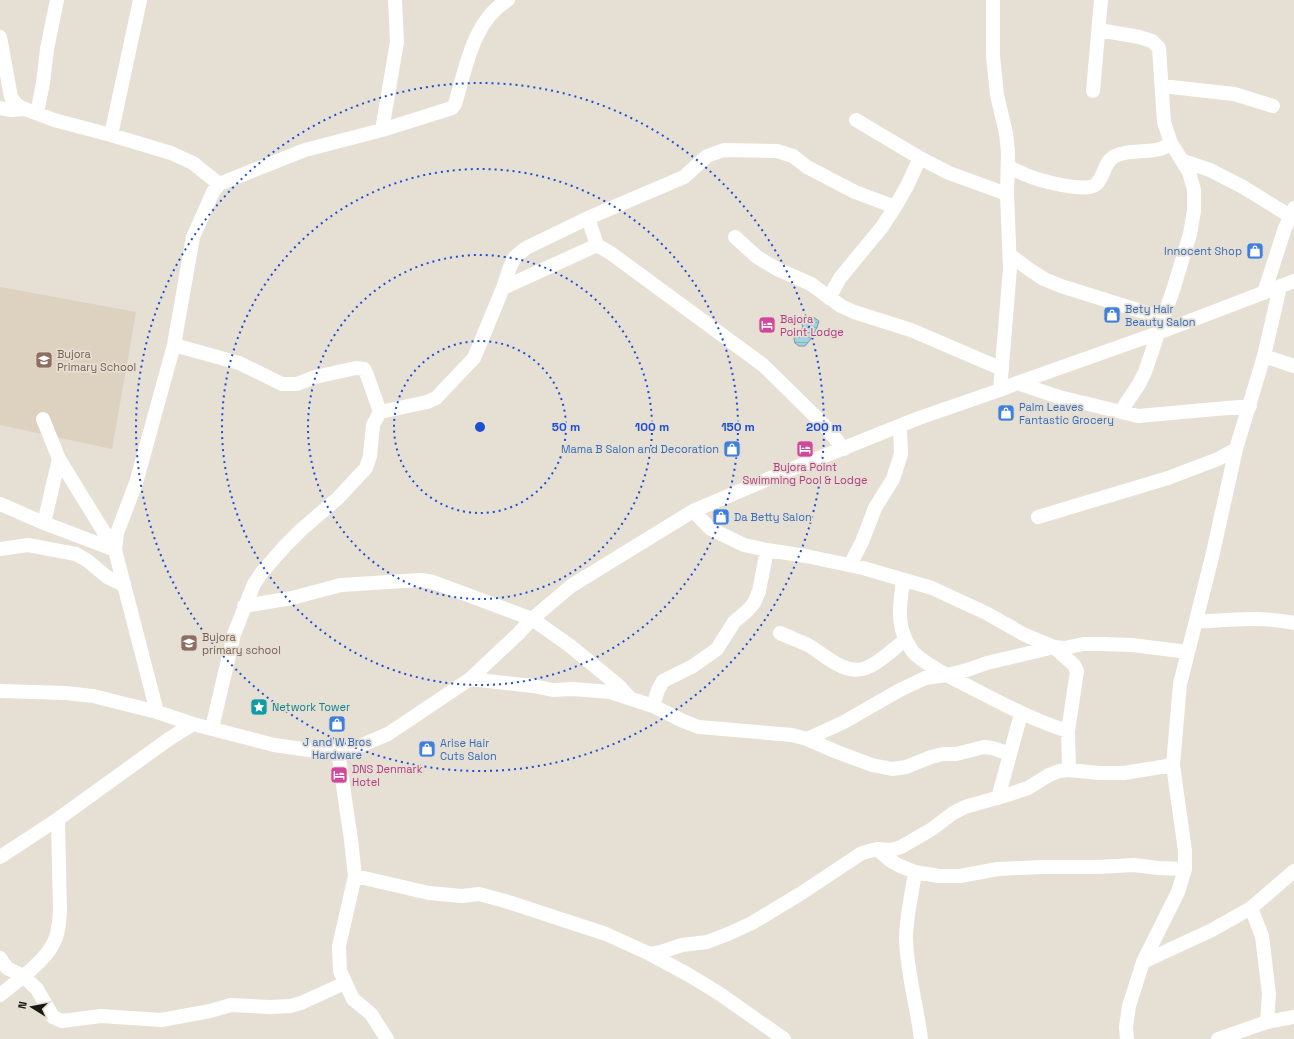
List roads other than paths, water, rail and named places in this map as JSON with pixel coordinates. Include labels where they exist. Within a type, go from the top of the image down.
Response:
[{"type":"street","points":[[31,111],[43,83],[47,50],[57,0]]},
{"type":"street","points":[[112,135],[140,0]]},
{"type":"street","points":[[382,130],[397,42],[395,0]]},
{"type":"street","points":[[115,550],[117,533],[136,483],[174,345],[193,237],[213,192],[219,184],[305,150],[382,130],[452,108],[455,104],[470,54],[482,26],[501,4],[508,0]]},
{"type":"street","points":[[993,0],[993,56],[997,95],[1006,132],[1008,152],[1007,194],[1010,254],[1007,313],[1000,390]]},
{"type":"street","points":[[1093,91],[1101,0]]},
{"type":"street","points":[[1099,30],[1139,37],[1152,41],[1159,48],[1164,122],[1171,143],[1183,160],[1189,172],[1194,190],[1194,211],[1190,234],[1163,318],[1139,384],[1121,411]]},
{"type":"street","points":[[0,37],[12,97],[15,103],[20,107],[54,120],[112,135],[171,153],[193,163],[219,184]]},
{"type":"street","points":[[1162,86],[1234,94],[1273,106]]},
{"type":"street","points":[[0,108],[31,111]]},
{"type":"street","points":[[856,120],[920,158],[949,173],[1007,194]]},
{"type":"street","points":[[1008,166],[1024,175],[1046,182],[1087,188],[1095,186],[1101,177],[1104,168],[1115,156],[1124,153],[1151,151],[1162,148],[1171,143]]},
{"type":"street","points":[[380,412],[427,402],[436,398],[474,358],[503,288],[510,267],[515,257],[526,248],[588,218],[684,177],[707,156],[724,150],[782,152],[793,156],[807,167],[855,192],[895,207]]},
{"type":"street","points":[[829,298],[840,278],[882,227],[895,207],[920,158]]},
{"type":"street","points":[[1183,160],[1210,170],[1292,212],[1264,293]]},
{"type":"street","points":[[588,218],[597,245],[612,254],[763,365],[823,424],[844,449]]},
{"type":"street","points":[[735,237],[757,257],[811,284],[841,306],[854,312],[911,330],[1002,369]]},
{"type":"street","points":[[503,288],[597,245]]},
{"type":"street","points":[[1010,254],[1044,279],[1061,286],[1163,318]]},
{"type":"street","points":[[0,691],[66,693],[93,696],[157,712],[193,724],[274,745],[316,751],[338,751],[362,745],[388,734],[470,679],[532,619],[571,586],[693,512],[758,483],[919,418],[1158,333],[1294,281]]},
{"type":"street","points":[[1127,1039],[1126,1027],[1129,1006],[1143,962],[1178,892],[1185,870],[1185,851],[1173,765],[1180,684],[1212,557],[1236,449],[1264,356],[1280,286]]},
{"type":"street","points":[[174,345],[239,363],[282,384],[297,384],[315,377],[356,368],[364,369],[380,412],[373,425],[370,456],[366,468],[338,498],[301,530],[262,572],[254,584],[244,606],[229,653],[212,728]]},
{"type":"street","points":[[1264,356],[1294,366]]},
{"type":"street","points":[[1017,383],[1059,397],[1138,416],[1250,406]]},
{"type":"street","points":[[43,419],[59,459],[115,550],[157,712]]},
{"type":"street","points":[[850,566],[862,542],[875,508],[893,479],[901,454],[900,426]]},
{"type":"street","points":[[1038,517],[1168,478],[1212,462],[1236,449]]},
{"type":"street","points":[[44,523],[59,459]]},
{"type":"street","points":[[0,504],[44,523],[115,550]]},
{"type":"street","points":[[693,512],[711,529],[744,545],[806,556],[850,566],[932,588],[986,613],[1025,635],[1054,647],[1065,648],[1083,644],[1132,645],[1188,652]]},
{"type":"street","points":[[0,550],[28,545],[76,554],[88,561],[107,577],[124,585]]},
{"type":"street","points":[[653,706],[658,690],[663,681],[693,666],[718,650],[734,622],[754,603],[759,591],[767,550]]},
{"type":"street","points":[[244,606],[292,598],[341,585],[421,580],[433,582],[532,619],[545,627],[590,662],[619,686],[633,700]]},
{"type":"street","points":[[903,580],[900,625],[905,640],[914,653],[947,675],[1021,714],[1049,726],[1068,731]]},
{"type":"street","points":[[1196,622],[1258,619],[1294,623]]},
{"type":"street","points":[[780,633],[809,646],[832,662],[855,669],[865,668],[880,660],[905,640]]},
{"type":"street","points":[[807,739],[844,722],[898,691],[925,678],[947,675],[987,663],[1054,647]]},
{"type":"street","points":[[1054,647],[1074,665],[1077,671],[1068,731],[1069,770]]},
{"type":"street","points":[[470,679],[533,686],[553,690],[573,689],[610,692],[653,706],[699,727],[792,735],[807,739],[857,760],[892,769],[906,767],[943,754],[956,754],[984,747],[1010,754]]},
{"type":"street","points":[[998,798],[1021,714]]},
{"type":"street","points":[[0,857],[58,819],[169,739],[193,724]]},
{"type":"street","points":[[338,751],[355,876],[339,946],[340,971],[353,999],[376,1019],[386,1039]]},
{"type":"street","points":[[650,954],[682,946],[707,942],[728,934],[752,923],[776,909],[862,853],[877,849],[891,850],[901,847],[932,829],[965,806],[998,798],[1028,788],[1054,773],[1069,770],[1099,773],[1124,773],[1173,765]]},
{"type":"street","points":[[0,995],[36,965],[52,946],[58,932],[60,911],[58,819]]},
{"type":"street","points":[[877,849],[891,861],[915,872],[939,876],[960,876],[998,869],[1042,867],[1134,865],[1185,870]]},
{"type":"street","points":[[1143,962],[1212,930],[1251,908],[1294,871]]},
{"type":"street","points":[[915,872],[906,938],[911,984],[917,1008],[921,1039]]},
{"type":"street","points":[[355,876],[429,893],[457,896],[479,894],[589,927],[650,954],[720,994],[784,1039]]},
{"type":"street","points":[[1251,908],[1262,936],[1269,994],[1267,1022]]},
{"type":"street","points":[[0,958],[7,968],[23,976],[39,992],[53,1017],[62,1021],[96,1016],[162,1020],[210,1011],[231,1005],[270,1007],[290,1006],[301,1003],[345,983]]},
{"type":"street","points":[[1218,1039],[1267,1022],[1294,1017]]},
{"type":"water","points":[[807,317],[813,317],[819,321],[815,332],[805,346],[799,346],[795,343],[793,334],[803,328],[802,324]]},
{"type":"place","name":"Innocent Shop","points":[[1255,251]]},
{"type":"place","name":"Bety Hair Beauty Salon","points":[[1112,315]]},
{"type":"place","name":"Bajora Point Lodge","points":[[767,325]]},
{"type":"place","name":"Bujora Primary School","points":[[44,360]]},
{"type":"place","name":"Palm Leaves Fantastic Grocery","points":[[1006,413]]},
{"type":"place","name":"Mama B Salon and Decoration","points":[[732,449]]},
{"type":"place","name":"Bujora Point Swimming Pool & Lodge","points":[[805,449]]},
{"type":"place","name":"Da Betty Salon","points":[[721,517]]},
{"type":"place","name":"Bujora primary school","points":[[189,643]]},
{"type":"place","name":"Network Tower","points":[[259,707]]},
{"type":"place","name":"J and W Bros Hardware","points":[[337,724]]},
{"type":"place","name":"Arise Hair Cuts Salon","points":[[427,749]]},
{"type":"place","name":"DNS Denmark Hotel","points":[[339,775]]}]
